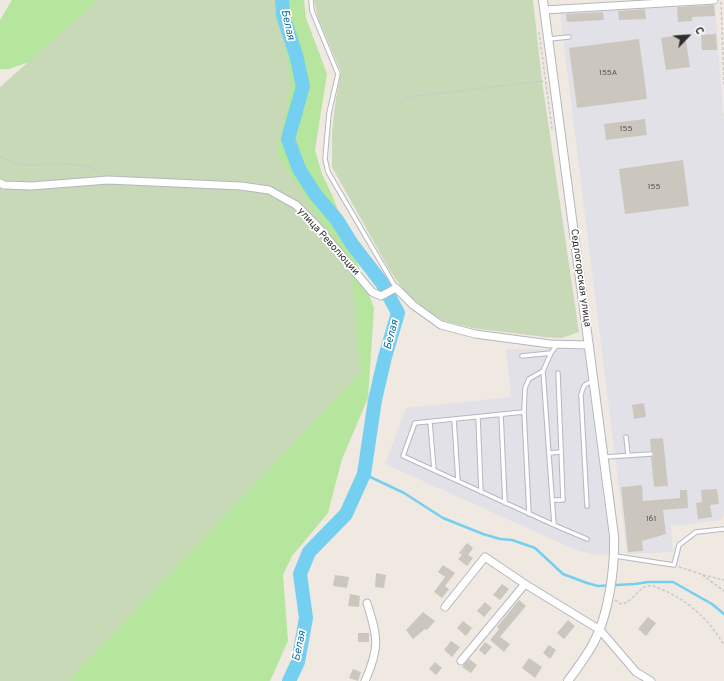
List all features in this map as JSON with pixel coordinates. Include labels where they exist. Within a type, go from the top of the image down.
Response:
[{"type":"street","name":"Седлогорская улица","points":[[543,0],[605,457],[615,556],[608,597],[600,630],[594,643],[568,681]]},
{"type":"street","points":[[544,10],[714,0]]},
{"type":"street","name":"улица Революции","points":[[0,183],[4,185],[32,186],[108,180],[241,186],[269,190],[296,206],[316,226],[372,292],[381,296],[396,288]]},
{"type":"street","points":[[396,288],[413,305],[441,325],[475,334],[558,344],[589,345]]},
{"type":"street","points":[[445,607],[485,557],[525,584],[600,630],[636,672],[650,681]]},
{"type":"street","points":[[461,661],[525,584]]},
{"type":"street","points":[[365,681],[373,662],[377,638],[367,603]]},
{"type":"lane","points":[[311,0],[312,11],[338,74],[329,113],[325,159],[328,172],[396,288]]},
{"type":"lane","points":[[548,39],[569,37]]},
{"type":"lane","points":[[554,526],[543,371],[551,353],[558,344]]},
{"type":"lane","points":[[522,356],[551,353]]},
{"type":"lane","points":[[529,514],[524,412],[525,388],[529,379],[543,371]]},
{"type":"lane","points":[[552,500],[563,500],[558,373]]},
{"type":"lane","points":[[587,506],[581,395],[583,387],[587,383],[594,382]]},
{"type":"lane","points":[[524,412],[415,423],[403,456],[554,526],[587,539]]},
{"type":"lane","points":[[501,414],[505,503]]},
{"type":"lane","points":[[478,417],[481,492]]},
{"type":"lane","points":[[454,419],[458,481]]},
{"type":"lane","points":[[430,422],[434,470]]},
{"type":"lane","points":[[626,437],[628,455]]},
{"type":"lane","points":[[549,453],[562,452]]},
{"type":"lane","points":[[605,457],[651,454]]},
{"type":"lane","points":[[615,556],[674,565],[679,545],[696,532],[724,528]]},
{"type":"path","points":[[721,0],[724,84]]},
{"type":"path","points":[[406,97],[544,81]]},
{"type":"path","points":[[0,157],[22,165],[68,164],[92,167],[108,180]]},
{"type":"path","points":[[674,565],[724,580]]},
{"type":"path","points":[[701,574],[724,591]]},
{"type":"path","points":[[608,597],[621,604],[631,600],[641,588],[648,586],[657,587],[691,606],[710,624],[724,645]]},
{"type":"shaded area","points":[[715,5],[724,114],[724,512],[722,520],[671,526],[673,552],[627,554],[560,13]]},
{"type":"shaded area","points":[[506,349],[584,350],[611,554],[596,555],[576,550],[385,464],[406,408],[511,397]]},
{"type":"green space","points":[[12,0],[304,0],[306,18],[327,74],[315,150],[322,174],[333,197],[374,308],[368,398],[342,459],[328,513],[292,556],[283,575],[288,641],[270,681],[0,681],[55,53],[9,69],[0,69],[0,20]]},
{"type":"green space","points":[[95,0],[278,0],[291,84],[277,155],[351,267],[361,372],[68,681],[0,681],[0,87],[94,4]]},
{"type":"green space","points":[[314,0],[533,0],[542,81],[579,332],[562,338],[472,328],[444,321],[424,308],[405,292],[390,271],[332,167],[332,133],[341,72],[318,18]]},
{"type":"building","points":[[714,5],[715,16],[692,17],[692,21],[678,22],[677,7]]},
{"type":"building","points":[[645,9],[646,19],[619,20],[618,11]]},
{"type":"building","points":[[603,12],[604,20],[567,22],[566,14]]},
{"type":"building","points":[[685,34],[690,67],[666,70],[661,38]]},
{"type":"building","points":[[716,34],[717,50],[702,50],[701,35]]},
{"type":"building","points":[[639,39],[647,99],[577,108],[569,48]]},
{"type":"building","points":[[645,119],[647,135],[606,140],[604,124]]},
{"type":"building","points":[[683,160],[689,206],[625,214],[619,169]]},
{"type":"building","points":[[644,403],[646,417],[634,419],[632,405]]},
{"type":"building","points":[[663,438],[668,486],[654,487],[651,457],[654,456],[654,453],[651,451],[650,439]]},
{"type":"building","points":[[642,485],[643,501],[680,498],[680,490],[687,490],[688,508],[663,510],[666,534],[642,541],[643,551],[628,552],[621,487]]},
{"type":"building","points":[[717,489],[719,504],[710,505],[712,517],[698,519],[696,503],[702,502],[701,490]]},
{"type":"building","points":[[467,543],[473,548],[468,555],[473,558],[467,566],[458,559],[462,555],[459,553]]},
{"type":"building","points":[[443,565],[455,573],[445,586],[449,589],[442,598],[434,592],[445,577],[438,572]]},
{"type":"building","points":[[376,573],[386,575],[384,588],[375,587]]},
{"type":"building","points":[[335,575],[349,577],[347,588],[333,586]]},
{"type":"building","points":[[502,584],[509,589],[500,600],[493,595]]},
{"type":"building","points":[[350,594],[360,596],[359,607],[348,606]]},
{"type":"building","points":[[519,600],[526,606],[500,637],[510,644],[504,652],[490,640],[499,629],[497,627]]},
{"type":"building","points":[[485,602],[492,608],[484,617],[477,611]]},
{"type":"building","points":[[423,612],[435,621],[427,630],[425,629],[413,639],[406,630]]},
{"type":"building","points":[[648,617],[656,623],[646,636],[638,629]]},
{"type":"building","points":[[568,620],[575,626],[564,639],[557,633]]},
{"type":"building","points":[[463,621],[472,628],[466,636],[457,628]]},
{"type":"building","points":[[358,633],[369,633],[369,642],[358,642]]},
{"type":"building","points":[[451,641],[460,647],[452,657],[444,650]]},
{"type":"building","points":[[485,642],[492,647],[485,655],[479,650]]},
{"type":"building","points":[[549,645],[556,650],[550,659],[543,653]]},
{"type":"building","points":[[529,658],[542,667],[535,678],[522,668]]},
{"type":"building","points":[[469,659],[477,665],[471,673],[462,667]]},
{"type":"building","points":[[435,662],[442,668],[436,675],[429,669]]},
{"type":"building","points":[[353,669],[361,672],[358,681],[349,678]]},
{"type":"waterway","name":"Белая","points":[[282,0],[283,15],[296,55],[303,86],[288,139],[299,169],[315,194],[337,220],[352,244],[382,283],[398,313],[385,357],[375,400],[364,474],[346,514],[309,552],[300,574],[306,618],[298,662],[289,681]]},
{"type":"waterway","points":[[364,474],[404,493],[443,518],[483,534],[500,539],[512,540],[535,548],[563,574],[598,586],[648,582],[673,582],[712,604],[724,614]]}]
